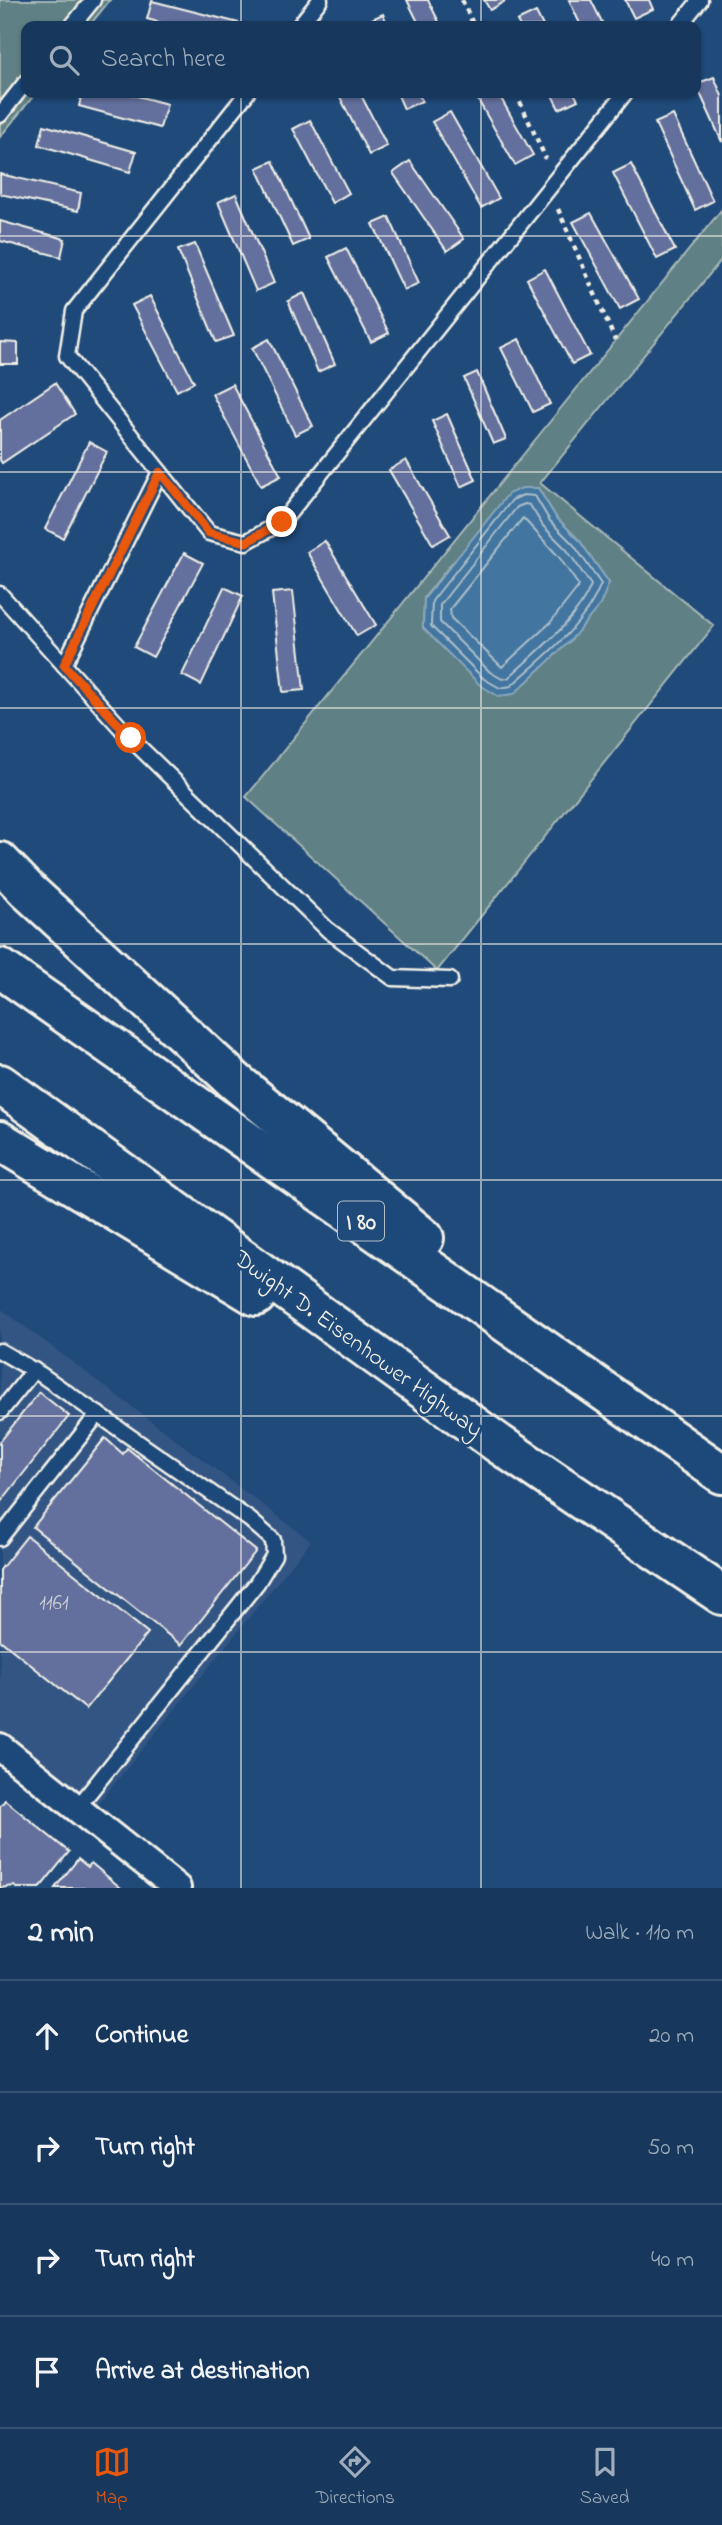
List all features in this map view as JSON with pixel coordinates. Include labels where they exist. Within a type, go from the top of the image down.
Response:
[{"type":"highway","points":[[0,862],[26,890],[236,1083],[625,1405]]},
{"type":"highway","name":"I 80","points":[[0,968],[722,1474]]},
{"type":"highway","name":"Dwight D. Eisenhower Highway","points":[[0,1084],[499,1444],[722,1595]]},
{"type":"highway","points":[[0,1141],[499,1444]]},
{"type":"street","points":[[0,1747],[177,1888]]},
{"type":"lane","points":[[76,21],[93,0]]},
{"type":"lane","points":[[303,21],[320,0]]},
{"type":"lane","points":[[683,21],[700,0]]},
{"type":"lane","points":[[0,115],[21,88]]},
{"type":"lane","points":[[243,98],[74,311],[67,356],[209,533],[246,542],[282,522],[621,98]]},
{"type":"lane","points":[[64,665],[160,472]]},
{"type":"lane","points":[[0,594],[131,738],[328,930],[393,978],[450,980]]},
{"type":"lane","points":[[0,1351],[98,1414],[250,1520],[273,1540],[274,1555],[257,1583],[77,1808]]},
{"type":"lane","points":[[0,1412],[33,1370]]},
{"type":"lane","points":[[0,1538],[98,1414]]},
{"type":"path","points":[[462,0],[472,21]]},
{"type":"path","points":[[518,98],[545,156],[558,211],[615,340]]},
{"type":"shaded area","points":[[0,1308],[311,1541],[81,1825],[0,1759]]},
{"type":"green space","points":[[0,0],[110,0],[93,21],[21,21],[21,98],[32,98],[0,137]]},
{"type":"green space","points":[[722,209],[722,259],[540,483],[714,626],[437,971],[246,797]],"holes":[[[538,488],[556,517],[579,540],[609,583],[423,628],[424,598],[451,564]]]},
{"type":"water","points":[[522,488],[538,488],[556,517],[579,540],[609,583],[600,605],[570,641],[514,694],[498,696],[480,685],[423,628],[424,599],[508,494]]},
{"type":"building","points":[[407,0],[428,0],[438,21],[418,21]]},
{"type":"building","points":[[484,0],[507,0],[490,10]]},
{"type":"building","points":[[569,0],[591,0],[602,21],[579,21]]},
{"type":"building","points":[[625,0],[649,0],[653,9],[634,18]]},
{"type":"building","points":[[152,1],[231,21],[154,21],[147,19]]},
{"type":"building","points":[[536,12],[540,21],[517,21]]},
{"type":"building","points":[[383,14],[386,21],[367,21]]},
{"type":"building","points":[[714,77],[722,96],[722,142],[701,95],[701,82]]},
{"type":"building","points":[[81,98],[145,98],[167,104],[160,128],[79,106]]},
{"type":"building","points":[[340,98],[363,98],[387,146],[369,155]]},
{"type":"building","points":[[399,98],[420,98],[422,101],[404,109]]},
{"type":"building","points":[[477,98],[501,98],[533,155],[515,165]]},
{"type":"building","points":[[554,98],[578,100],[559,109]]},
{"type":"building","points":[[450,112],[499,198],[481,208],[432,122]]},
{"type":"building","points":[[673,115],[713,201],[695,210],[655,123]]},
{"type":"building","points":[[310,120],[349,193],[332,203],[293,129]]},
{"type":"building","points":[[44,125],[136,152],[130,172],[39,145]]},
{"type":"building","points":[[273,161],[309,239],[293,246],[257,168]]},
{"type":"building","points":[[410,161],[464,239],[447,251],[393,173]]},
{"type":"building","points":[[631,164],[675,250],[657,259],[613,173]]},
{"type":"building","points":[[0,174],[81,193],[78,211],[0,194]]},
{"type":"building","points":[[236,194],[274,283],[256,291],[218,202]]},
{"type":"building","points":[[591,213],[639,299],[620,309],[573,222]]},
{"type":"building","points":[[389,217],[419,283],[404,290],[373,224]]},
{"type":"building","points":[[0,221],[65,239],[61,257],[0,241]]},
{"type":"building","points":[[195,244],[234,336],[216,342],[178,250]]},
{"type":"building","points":[[346,248],[389,333],[371,342],[328,257]]},
{"type":"building","points":[[545,269],[590,355],[572,364],[527,279]]},
{"type":"building","points":[[304,293],[335,364],[318,372],[288,301]]},
{"type":"building","points":[[150,296],[194,382],[177,391],[132,305]]},
{"type":"building","points":[[269,339],[313,426],[295,435],[252,348]]},
{"type":"building","points":[[519,339],[550,404],[533,412],[501,348]]},
{"type":"building","points":[[0,342],[18,343],[18,364],[0,364]]},
{"type":"building","points":[[477,372],[506,439],[493,444],[464,378]]},
{"type":"building","points":[[55,383],[75,414],[2,463],[0,420]]},
{"type":"building","points":[[232,384],[281,476],[261,486],[212,394]]},
{"type":"building","points":[[447,414],[476,480],[461,487],[432,421]]},
{"type":"building","points":[[89,442],[107,452],[63,538],[45,529]]},
{"type":"building","points":[[406,460],[450,535],[433,545],[389,470]]},
{"type":"building","points":[[325,541],[376,625],[357,636],[307,552]]},
{"type":"building","points":[[184,553],[203,563],[153,657],[134,647]]},
{"type":"building","points":[[224,587],[243,596],[201,685],[182,675]]},
{"type":"building","points":[[293,591],[304,690],[283,692],[272,593]]},
{"type":"building","points":[[39,1392],[69,1416],[0,1503],[0,1442]]},
{"type":"building","points":[[105,1438],[123,1454],[127,1448],[256,1551],[181,1645],[33,1527]]},
{"type":"building","points":[[27,1536],[148,1633],[86,1709],[0,1640],[0,1570]]},
{"type":"building","points":[[5,1800],[69,1852],[40,1888],[0,1888],[0,1806]]},
{"type":"building","points":[[78,1859],[88,1867],[91,1863],[121,1888],[55,1888]]},
{"type":"route","points":[[131,738],[64,665],[160,472],[209,533],[246,542],[282,522]]}]
